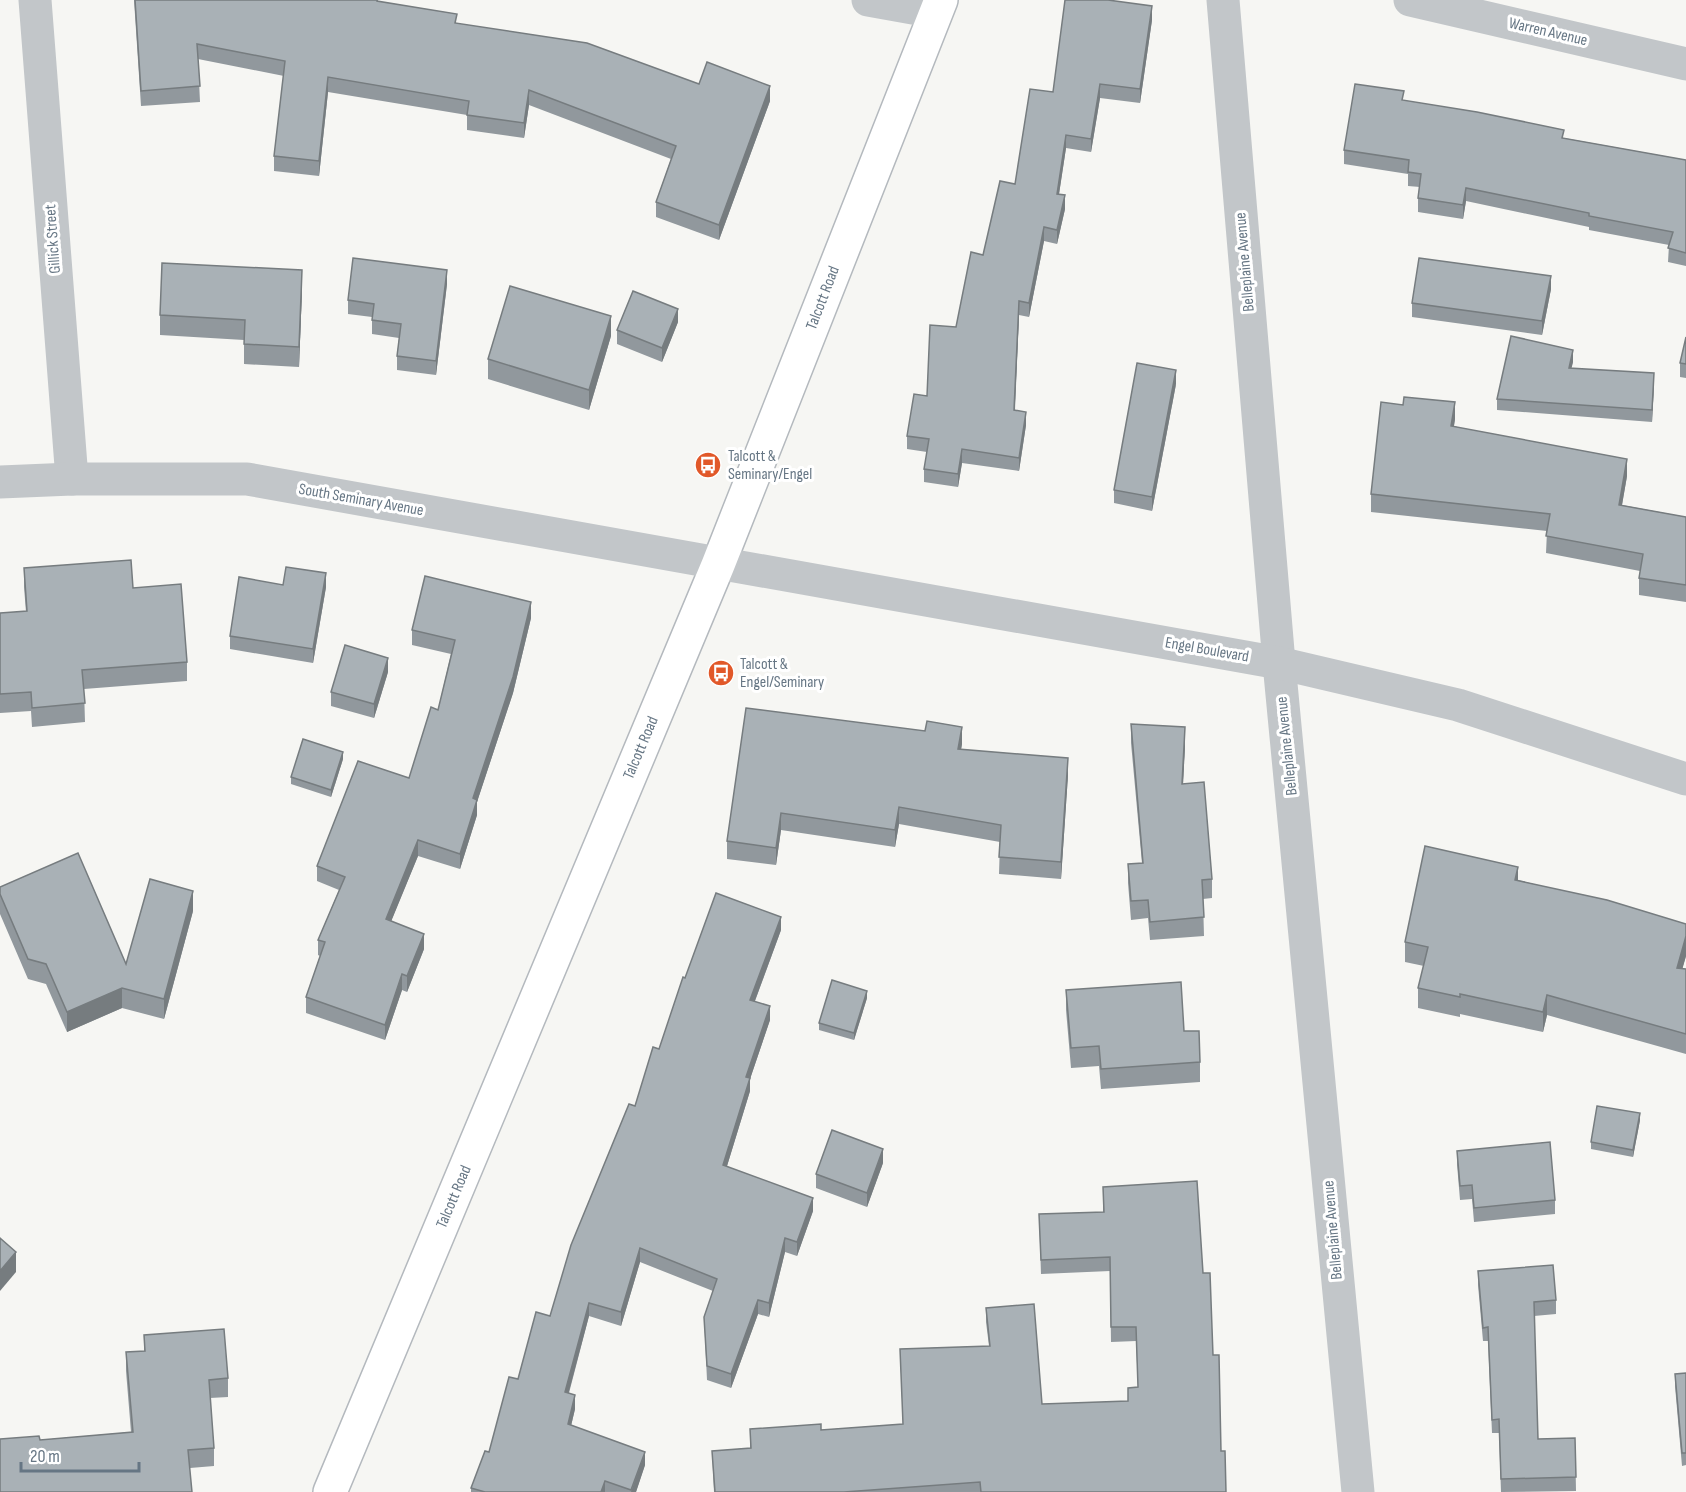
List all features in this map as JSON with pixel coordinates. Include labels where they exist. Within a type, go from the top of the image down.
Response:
[{"type":"street","name":"Gillick Street","points":[[35,0],[72,479]]},
{"type":"street","points":[[868,0],[938,6]]},
{"type":"street","name":"Belleplaine Avenue","points":[[1223,0],[1279,663],[1358,1492]]},
{"type":"street","name":"Warren Avenue","points":[[1410,0],[1686,64]]},
{"type":"street","name":"Talcott Road","points":[[330,1492],[718,565],[938,6]]},
{"type":"street","name":"South Seminary Avenue","points":[[0,482],[72,479],[247,479],[718,565]]},
{"type":"street","name":"Engel Boulevard","points":[[718,565],[1279,663],[1458,705],[1686,779]]},
{"type":"building","points":[[135,0],[377,0],[457,14],[455,23],[587,43],[699,84],[707,62],[770,86],[719,225],[656,202],[676,146],[529,90],[524,123],[467,115],[469,101],[328,77],[319,161],[274,156],[285,61],[197,44],[200,86],[141,91]]},
{"type":"building","points":[[1065,0],[1108,0],[1152,6],[1140,89],[1100,84],[1091,139],[1066,135],[1057,194],[1065,195],[1057,230],[1044,227],[1029,303],[1019,301],[1014,410],[1026,412],[1019,458],[962,449],[958,474],[924,469],[929,439],[907,436],[914,394],[927,396],[930,325],[956,327],[971,252],[983,255],[1000,181],[1015,184],[1030,89],[1053,92]]},
{"type":"building","points":[[1355,84],[1404,91],[1402,100],[1477,112],[1564,130],[1562,138],[1686,160],[1686,253],[1668,248],[1673,232],[1589,216],[1589,213],[1466,188],[1463,205],[1418,198],[1421,174],[1408,172],[1409,160],[1344,150]]},
{"type":"building","points":[[353,258],[447,270],[436,361],[397,356],[401,324],[372,320],[374,304],[348,300]]},
{"type":"building","points":[[1419,258],[1551,276],[1542,321],[1412,303]]},
{"type":"building","points":[[162,263],[302,270],[299,347],[244,344],[245,320],[160,315]]},
{"type":"building","points":[[510,286],[611,316],[589,390],[488,359]]},
{"type":"building","points":[[633,291],[678,309],[662,348],[617,330]]},
{"type":"building","points":[[1511,336],[1573,350],[1569,368],[1654,373],[1652,410],[1497,399]]},
{"type":"building","points":[[1686,337],[1686,364],[1680,363]]},
{"type":"building","points":[[1137,363],[1176,370],[1152,497],[1114,490]]},
{"type":"building","points":[[1404,397],[1455,402],[1451,426],[1627,459],[1619,505],[1686,517],[1686,585],[1639,578],[1643,554],[1546,536],[1550,514],[1371,494],[1381,402],[1403,405]]},
{"type":"building","points":[[131,560],[133,588],[181,584],[187,662],[82,670],[85,703],[32,708],[31,692],[0,694],[0,613],[27,611],[24,568]]},
{"type":"building","points":[[286,567],[326,573],[313,649],[230,636],[239,577],[283,585]]},
{"type":"building","points":[[425,576],[531,602],[513,677],[473,798],[477,800],[460,854],[418,840],[386,919],[424,934],[407,976],[402,974],[385,1025],[306,997],[325,942],[318,940],[345,877],[317,866],[358,761],[409,778],[431,707],[438,710],[455,640],[412,630]]},
{"type":"building","points":[[345,645],[388,658],[374,704],[331,692]]},
{"type":"building","points":[[746,708],[925,731],[927,721],[962,727],[958,749],[1068,758],[1061,862],[999,857],[1001,825],[899,807],[895,830],[781,813],[776,848],[727,841]]},
{"type":"building","points":[[1131,724],[1185,727],[1182,784],[1204,782],[1212,879],[1202,880],[1204,917],[1150,922],[1148,900],[1131,901],[1128,864],[1143,863]]},
{"type":"building","points":[[303,739],[343,752],[331,790],[291,777]]},
{"type":"building","points":[[1425,846],[1518,867],[1515,880],[1607,900],[1686,924],[1686,936],[1677,968],[1686,969],[1686,1034],[1547,995],[1543,1012],[1460,994],[1460,997],[1418,988],[1428,947],[1405,942]]},
{"type":"building","points":[[78,853],[126,964],[150,879],[193,891],[164,999],[122,988],[67,1012],[46,964],[28,959],[0,894],[0,887]]},
{"type":"building","points":[[716,893],[781,917],[750,1000],[770,1006],[746,1077],[750,1078],[723,1165],[813,1198],[797,1242],[785,1238],[769,1303],[758,1300],[731,1374],[707,1366],[704,1317],[717,1279],[640,1248],[621,1312],[589,1303],[565,1392],[575,1395],[568,1424],[645,1452],[631,1490],[605,1481],[601,1492],[485,1492],[471,1488],[485,1451],[489,1452],[509,1377],[518,1379],[536,1312],[550,1316],[571,1245],[629,1104],[635,1106],[653,1047],[659,1049],[683,977],[685,978]]},
{"type":"building","points":[[832,980],[867,991],[854,1033],[819,1023]]},
{"type":"building","points":[[1181,982],[1184,1031],[1199,1031],[1200,1062],[1101,1069],[1099,1046],[1071,1048],[1066,990]]},
{"type":"building","points":[[1597,1106],[1640,1113],[1633,1150],[1591,1142]]},
{"type":"building","points":[[832,1130],[883,1149],[867,1193],[816,1174]]},
{"type":"building","points":[[1550,1142],[1555,1200],[1474,1208],[1472,1185],[1460,1186],[1457,1151]]},
{"type":"building","points":[[1197,1181],[1203,1273],[1210,1273],[1213,1355],[1219,1355],[1221,1451],[1225,1451],[1226,1492],[981,1492],[980,1482],[844,1492],[715,1492],[712,1451],[751,1448],[750,1429],[821,1424],[821,1430],[903,1424],[900,1349],[990,1346],[986,1308],[1034,1304],[1042,1404],[1128,1401],[1128,1388],[1138,1387],[1136,1327],[1111,1327],[1110,1257],[1041,1260],[1039,1214],[1104,1212],[1103,1187]]},
{"type":"building","points":[[0,1238],[16,1252],[0,1271]]},
{"type":"building","points":[[1553,1265],[1556,1300],[1534,1302],[1538,1439],[1575,1438],[1576,1477],[1501,1479],[1499,1419],[1492,1420],[1488,1327],[1483,1328],[1478,1271]]},
{"type":"building","points":[[224,1329],[228,1378],[209,1380],[214,1448],[188,1450],[192,1492],[0,1492],[0,1439],[39,1436],[40,1440],[133,1432],[126,1352],[145,1351],[144,1335]]},
{"type":"building","points":[[1686,1373],[1686,1453],[1682,1453],[1675,1374]]},
{"type":"place","name":"Talcott & Seminary/Engel","points":[[708,465]]},
{"type":"place","name":"Talcott & Engel/Seminary","points":[[721,673]]}]
